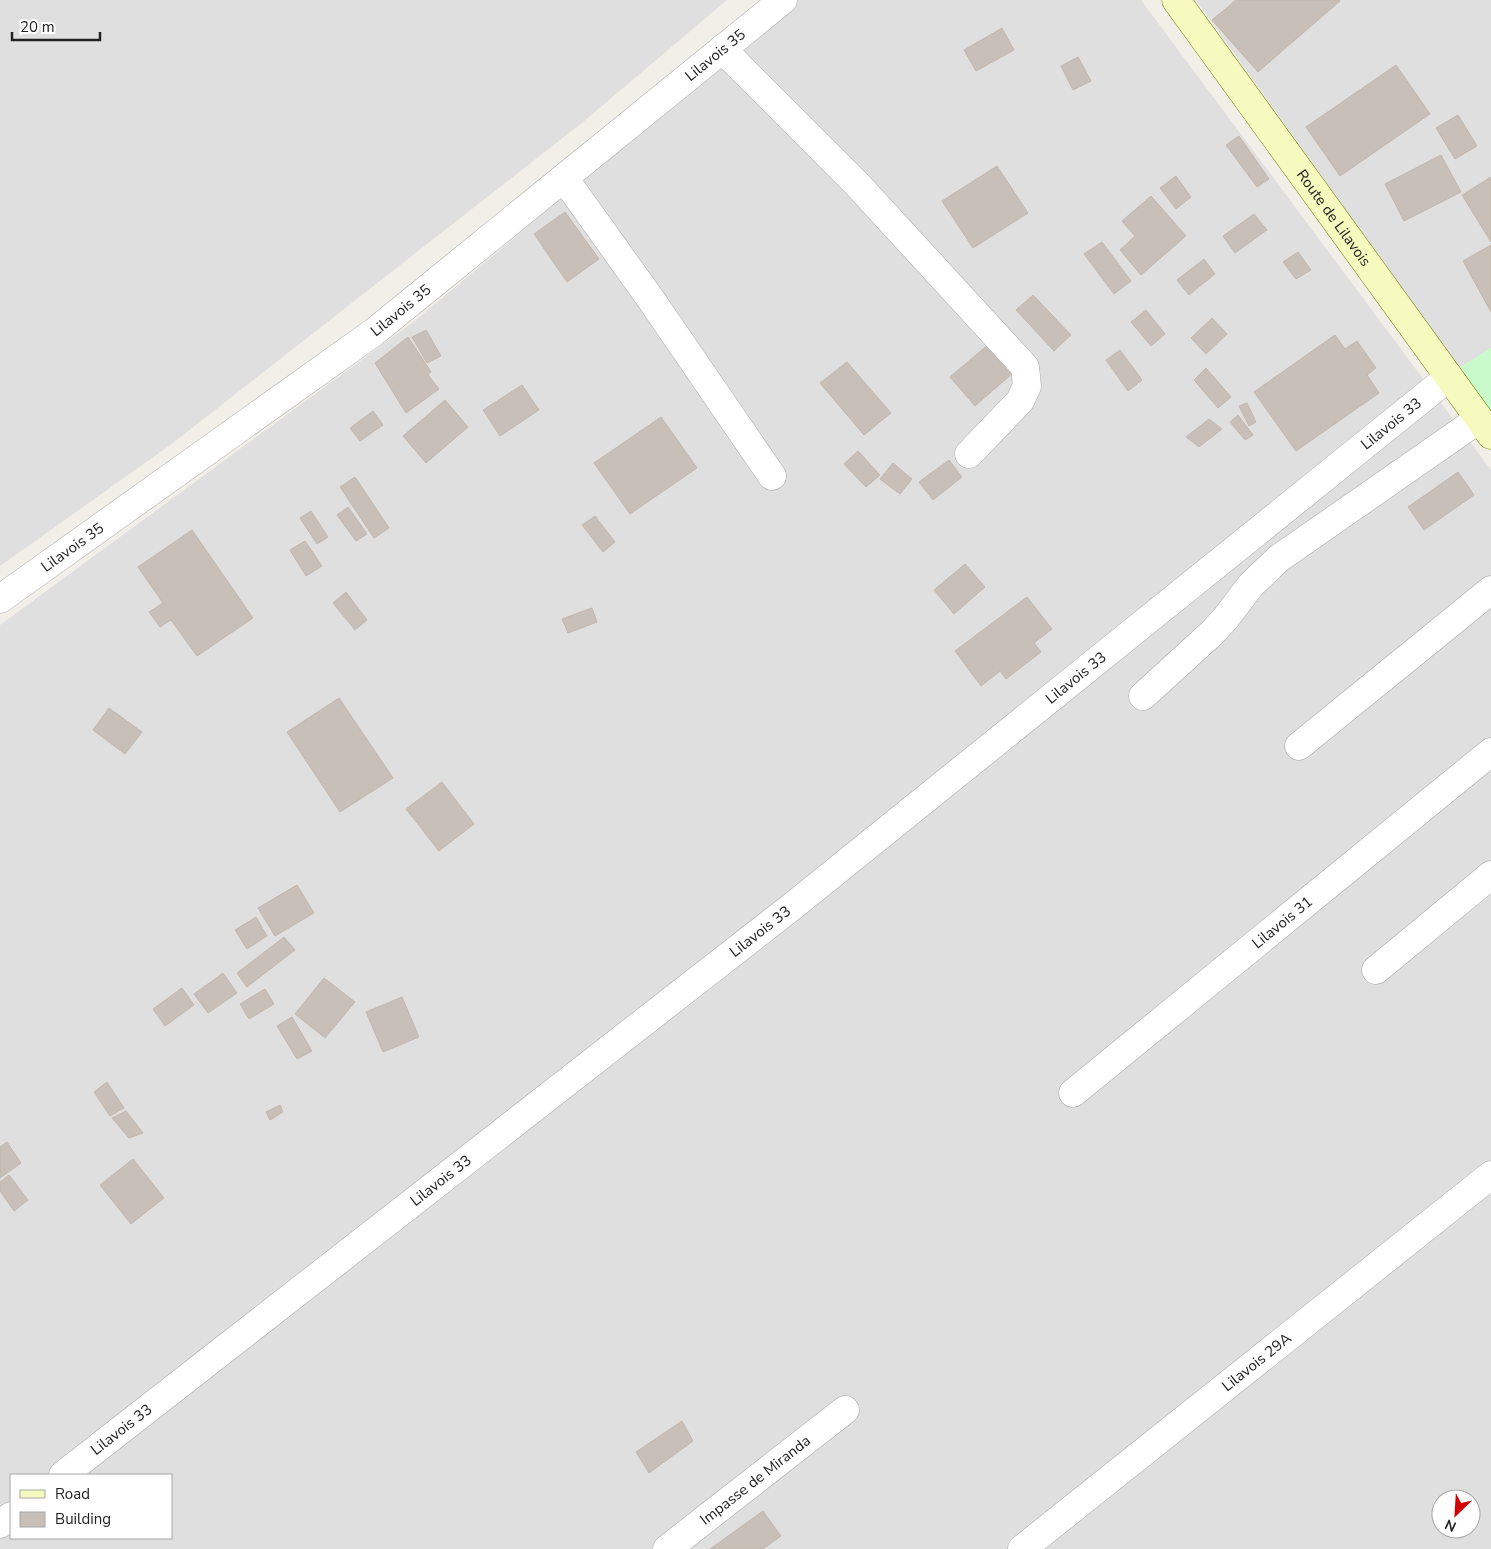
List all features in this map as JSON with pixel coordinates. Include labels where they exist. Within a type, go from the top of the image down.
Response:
[{"type":"main road","name":"Route de Lilavois","points":[[1176,0],[1485,427]]},
{"type":"street","name":"Lilavois 35","points":[[0,599],[374,332],[783,0]]},
{"type":"street","points":[[722,49],[856,183],[1025,367],[1028,386],[1020,402],[968,454]]},
{"type":"street","points":[[564,178],[652,301],[772,476]]},
{"type":"street","name":"Lilavois 33","points":[[64,1474],[794,906],[1449,377]]},
{"type":"street","points":[[1143,696],[1212,633],[1251,585],[1278,559],[1485,427]]},
{"type":"street","points":[[1299,746],[1491,590]]},
{"type":"street","name":"Lilavois 31","points":[[1073,1093],[1491,752]]},
{"type":"street","points":[[1376,970],[1491,875]]},
{"type":"street","name":"Lilavois 29A","points":[[1022,1549],[1491,1175]]},
{"type":"street","name":"Impasse de Miranda","points":[[667,1549],[845,1410]]},
{"type":"shaded area","points":[[0,0],[727,0],[583,122],[169,446],[0,566]]},
{"type":"shaded area","points":[[798,0],[1141,0],[1491,470],[1491,1549],[0,1549],[0,625],[416,320]]},
{"type":"shaded area","points":[[1196,0],[1491,0],[1491,348],[1459,368]]},
{"type":"green space","points":[[1491,348],[1491,412],[1459,368]]},
{"type":"building","points":[[1236,0],[1340,1],[1258,72],[1212,20]]},
{"type":"building","points":[[1002,28],[1014,50],[976,71],[964,50]]},
{"type":"building","points":[[1078,57],[1091,81],[1073,90],[1061,66]]},
{"type":"building","points":[[1396,65],[1430,114],[1340,176],[1306,127]]},
{"type":"building","points":[[1458,115],[1477,146],[1455,159],[1436,128]]},
{"type":"building","points":[[1239,136],[1269,179],[1257,187],[1226,145]]},
{"type":"building","points":[[1441,155],[1461,192],[1404,221],[1385,184]]},
{"type":"building","points":[[997,166],[1028,213],[973,248],[942,201]]},
{"type":"building","points":[[1176,176],[1191,197],[1176,209],[1160,188]]},
{"type":"building","points":[[1491,177],[1491,242],[1462,195]]},
{"type":"building","points":[[1151,196],[1186,236],[1141,275],[1120,250],[1135,236],[1122,221]]},
{"type":"building","points":[[565,212],[599,259],[567,282],[534,234]]},
{"type":"building","points":[[1254,214],[1267,230],[1235,253],[1223,236]]},
{"type":"building","points":[[1102,242],[1131,281],[1114,294],[1084,254]]},
{"type":"building","points":[[1491,245],[1491,312],[1463,261]]},
{"type":"building","points":[[1298,252],[1311,270],[1296,279],[1283,262]]},
{"type":"building","points":[[1204,259],[1215,274],[1189,295],[1177,280]]},
{"type":"building","points":[[1033,295],[1071,335],[1054,351],[1016,310]]},
{"type":"building","points":[[1146,310],[1165,334],[1151,346],[1131,322]]},
{"type":"building","points":[[1212,318],[1227,334],[1206,354],[1191,338]]},
{"type":"building","points":[[426,330],[441,356],[427,363],[412,337]]},
{"type":"building","points":[[1335,335],[1345,349],[1357,341],[1376,368],[1367,375],[1379,393],[1296,451],[1254,392]]},
{"type":"building","points":[[408,337],[431,372],[428,375],[439,389],[406,413],[375,363]]},
{"type":"building","points":[[990,343],[1014,372],[975,406],[950,377]]},
{"type":"building","points":[[1120,350],[1142,380],[1128,391],[1106,360]]},
{"type":"building","points":[[847,362],[891,413],[864,435],[820,383]]},
{"type":"building","points":[[1206,368],[1231,397],[1218,408],[1194,380]]},
{"type":"building","points":[[522,385],[539,410],[500,436],[483,410]]},
{"type":"building","points":[[445,400],[468,427],[426,463],[403,436]]},
{"type":"building","points":[[1247,403],[1256,422],[1249,426],[1239,406]]},
{"type":"building","points":[[373,411],[383,425],[360,441],[350,428]]},
{"type":"building","points":[[1238,415],[1253,435],[1245,440],[1230,422]]},
{"type":"building","points":[[661,417],[697,468],[630,514],[594,463]]},
{"type":"building","points":[[1209,419],[1222,429],[1199,447],[1186,437]]},
{"type":"building","points":[[858,451],[880,475],[866,487],[844,464]]},
{"type":"building","points":[[949,460],[962,477],[933,500],[919,482]]},
{"type":"building","points":[[893,463],[912,479],[900,494],[880,479]]},
{"type":"building","points":[[1458,472],[1474,495],[1424,530],[1408,507]]},
{"type":"building","points":[[355,477],[389,528],[374,538],[340,487]]},
{"type":"building","points":[[348,507],[367,534],[356,541],[337,515]]},
{"type":"building","points":[[311,511],[328,537],[317,544],[300,518]]},
{"type":"building","points":[[595,516],[615,542],[603,552],[582,525]]},
{"type":"building","points":[[192,530],[253,618],[197,656],[171,620],[160,627],[149,612],[163,603],[138,567]]},
{"type":"building","points":[[305,541],[322,566],[306,576],[290,550]]},
{"type":"building","points":[[965,564],[985,587],[954,614],[934,590]]},
{"type":"building","points":[[346,592],[367,620],[355,630],[333,603]]},
{"type":"building","points":[[1027,597],[1052,629],[1034,643],[1041,652],[1006,679],[1000,671],[981,686],[955,651]]},
{"type":"building","points":[[592,608],[597,622],[568,633],[562,619]]},
{"type":"building","points":[[339,698],[393,778],[340,812],[287,732]]},
{"type":"building","points":[[109,708],[142,732],[125,754],[93,730]]},
{"type":"building","points":[[442,782],[474,824],[439,851],[406,809]]},
{"type":"building","points":[[297,885],[314,913],[275,936],[258,908]]},
{"type":"building","points":[[256,917],[267,936],[247,949],[235,930]]},
{"type":"building","points":[[284,937],[295,950],[247,987],[237,973]]},
{"type":"building","points":[[223,973],[237,993],[208,1013],[194,994]]},
{"type":"building","points":[[324,978],[355,1002],[325,1038],[295,1014]]},
{"type":"building","points":[[182,988],[194,1005],[165,1026],[153,1009]]},
{"type":"building","points":[[265,989],[274,1004],[249,1019],[240,1004]]},
{"type":"building","points":[[402,997],[419,1037],[383,1052],[366,1012]]},
{"type":"building","points":[[292,1017],[312,1051],[297,1059],[277,1026]]},
{"type":"building","points":[[107,1082],[124,1108],[110,1116],[94,1092]]},
{"type":"building","points":[[280,1105],[283,1112],[270,1120],[266,1112]]},
{"type":"building","points":[[126,1111],[143,1133],[129,1138],[112,1118]]},
{"type":"building","points":[[7,1142],[21,1163],[0,1178],[0,1147]]},
{"type":"building","points":[[133,1159],[164,1198],[131,1224],[100,1185]]},
{"type":"building","points":[[9,1175],[28,1200],[14,1211],[0,1191],[0,1182]]},
{"type":"building","points":[[682,1421],[693,1441],[649,1473],[636,1452]]},
{"type":"building","points":[[763,1511],[781,1536],[763,1549],[710,1549]]}]
